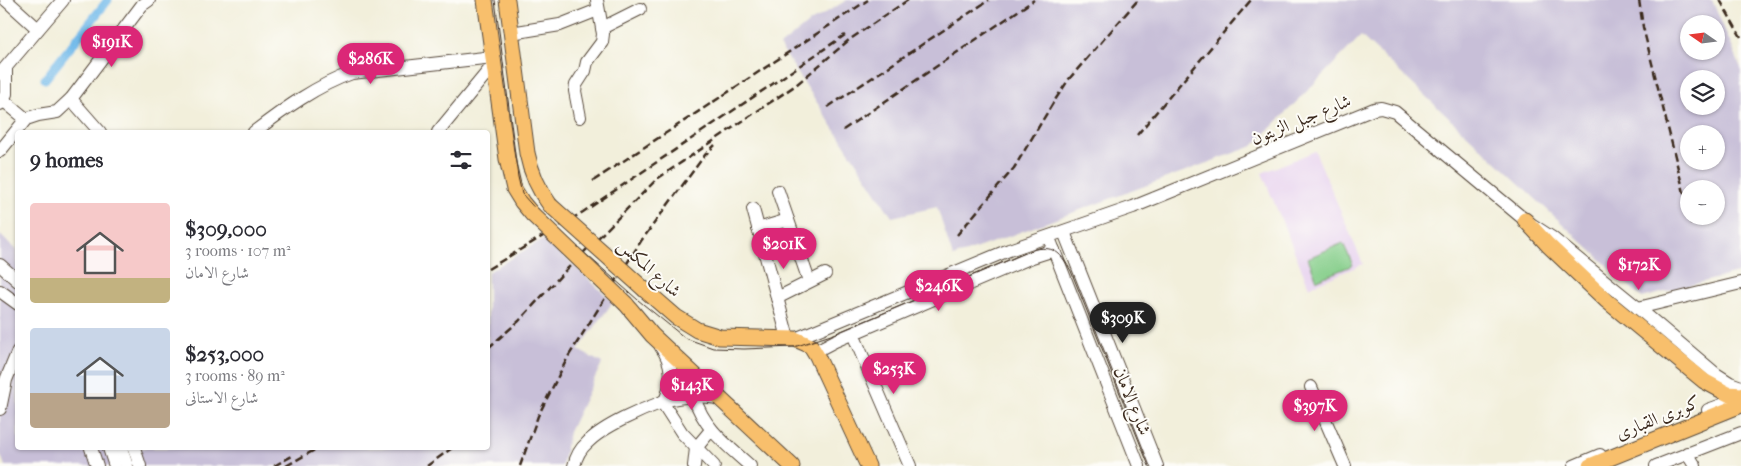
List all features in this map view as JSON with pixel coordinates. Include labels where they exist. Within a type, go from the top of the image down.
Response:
[{"type":"main road","points":[[486,0],[507,160],[514,189],[522,202],[532,214],[626,304],[652,335],[792,466]]},
{"type":"main road","name":"شارع المكس","points":[[507,0],[524,137],[530,170],[550,205],[686,324],[708,334],[732,338],[792,338]]},
{"type":"main road","points":[[1524,220],[1607,301],[1704,381],[1728,394],[1741,396]]},
{"type":"main road","points":[[792,338],[807,344],[814,352],[864,462]]},
{"type":"main road","name":"كوبرى القبارى","points":[[1590,466],[1741,405]]},
{"type":"main road","name":"كوبرى القبارى","points":[[1618,466],[1741,414]]},
{"type":"street","points":[[6,0],[38,29]]},
{"type":"street","points":[[26,119],[2,102],[7,86],[3,71],[62,0]]},
{"type":"street","points":[[17,130],[26,119],[57,112],[71,99],[142,5],[149,0]]},
{"type":"street","points":[[511,33],[560,25],[597,5],[603,34],[602,42],[587,62],[585,71],[576,85],[575,91],[580,117]]},
{"type":"street","points":[[602,28],[640,9]]},
{"type":"street","points":[[257,130],[308,95],[336,79],[352,73],[493,60]]},
{"type":"street","points":[[440,130],[493,60]]},
{"type":"street","points":[[71,99],[98,130]]},
{"type":"street","name":"شارع جبل الزيتون","points":[[792,338],[1009,250],[1133,207],[1374,109],[1382,108],[1395,112],[1524,220],[1551,237],[1716,374],[1730,383],[1741,387]]},
{"type":"street","points":[[0,151],[15,133]]},
{"type":"street","points":[[778,190],[809,282]]},
{"type":"street","points":[[753,209],[777,298],[792,338]]},
{"type":"street","points":[[758,229],[788,220]]},
{"type":"street","name":"شارع الامان","points":[[1064,232],[1158,466]]},
{"type":"street","name":"شارع الامان","points":[[1049,236],[1139,466]]},
{"type":"street","points":[[814,352],[1032,257],[1054,250]]},
{"type":"street","points":[[0,265],[15,278]]},
{"type":"street","points":[[777,298],[825,274]]},
{"type":"street","points":[[1638,308],[1741,283]]},
{"type":"street","points":[[0,291],[15,302]]},
{"type":"street","points":[[853,334],[910,466]]},
{"type":"street","points":[[652,335],[663,349],[671,369],[672,380],[664,402],[674,423],[714,466]]},
{"type":"street","points":[[0,409],[6,380],[15,358]]},
{"type":"street","points":[[1311,387],[1345,466]]},
{"type":"street","points":[[1574,466],[1741,396]]},
{"type":"street","points":[[694,397],[697,407],[711,430],[750,466]]},
{"type":"street","points":[[574,466],[576,458],[586,443],[600,431],[664,402],[694,397],[718,398]]},
{"type":"street","points":[[694,466],[696,448],[711,430]]},
{"type":"street","points":[[1656,466],[1741,433]]},
{"type":"street","points":[[92,450],[98,466]]},
{"type":"street","points":[[110,450],[115,466]]},
{"type":"street","points":[[122,450],[127,466]]},
{"type":"street","points":[[135,450],[140,466]]},
{"type":"street","points":[[1687,453],[1695,466]]},
{"type":"shaded area","points":[[847,0],[1712,0],[1718,15],[1680,15],[1680,60],[1725,60],[1725,30],[1741,68],[1741,272],[1642,298],[1361,36],[1253,146],[953,257],[937,207],[892,217],[780,46],[807,24]]},
{"type":"shaded area","points":[[1315,151],[1363,264],[1309,287],[1262,173]]},
{"type":"shaded area","points":[[0,235],[15,248],[15,450],[490,450],[490,271],[545,238],[613,302],[578,350],[602,363],[569,432],[562,466],[5,466],[0,453]]},
{"type":"green space","points":[[1343,243],[1353,265],[1317,280],[1308,258]]},
{"type":"waterway","points":[[45,79],[108,0]]},
{"type":"tram line","points":[[495,0],[518,177],[522,194],[539,213],[638,300],[685,338],[713,348],[794,347],[834,334],[1035,249],[1053,250],[1061,256],[1071,271],[1149,466]]},
{"type":"railway","points":[[593,181],[868,0]]},
{"type":"railway","points":[[490,346],[519,321],[563,273],[657,179],[796,85],[849,40],[908,0]]},
{"type":"railway","points":[[828,107],[989,0]]},
{"type":"railway","points":[[843,130],[1034,0]]},
{"type":"railway","points":[[957,235],[1014,168],[1069,79],[1138,0]]},
{"type":"railway","points":[[1137,135],[1251,0]]},
{"type":"railway","points":[[1639,0],[1643,27],[1681,180]]},
{"type":"railway","points":[[1720,0],[1741,37]]},
{"type":"railway","points":[[490,268],[583,212],[845,35]]},
{"type":"railway","points":[[520,466],[538,416],[568,357],[641,241],[705,155],[715,145]]},
{"type":"railway","points":[[286,466],[314,450]]},
{"type":"railway","points":[[427,466],[449,450]]},
{"type":"railway","points":[[274,466],[292,456]]}]
